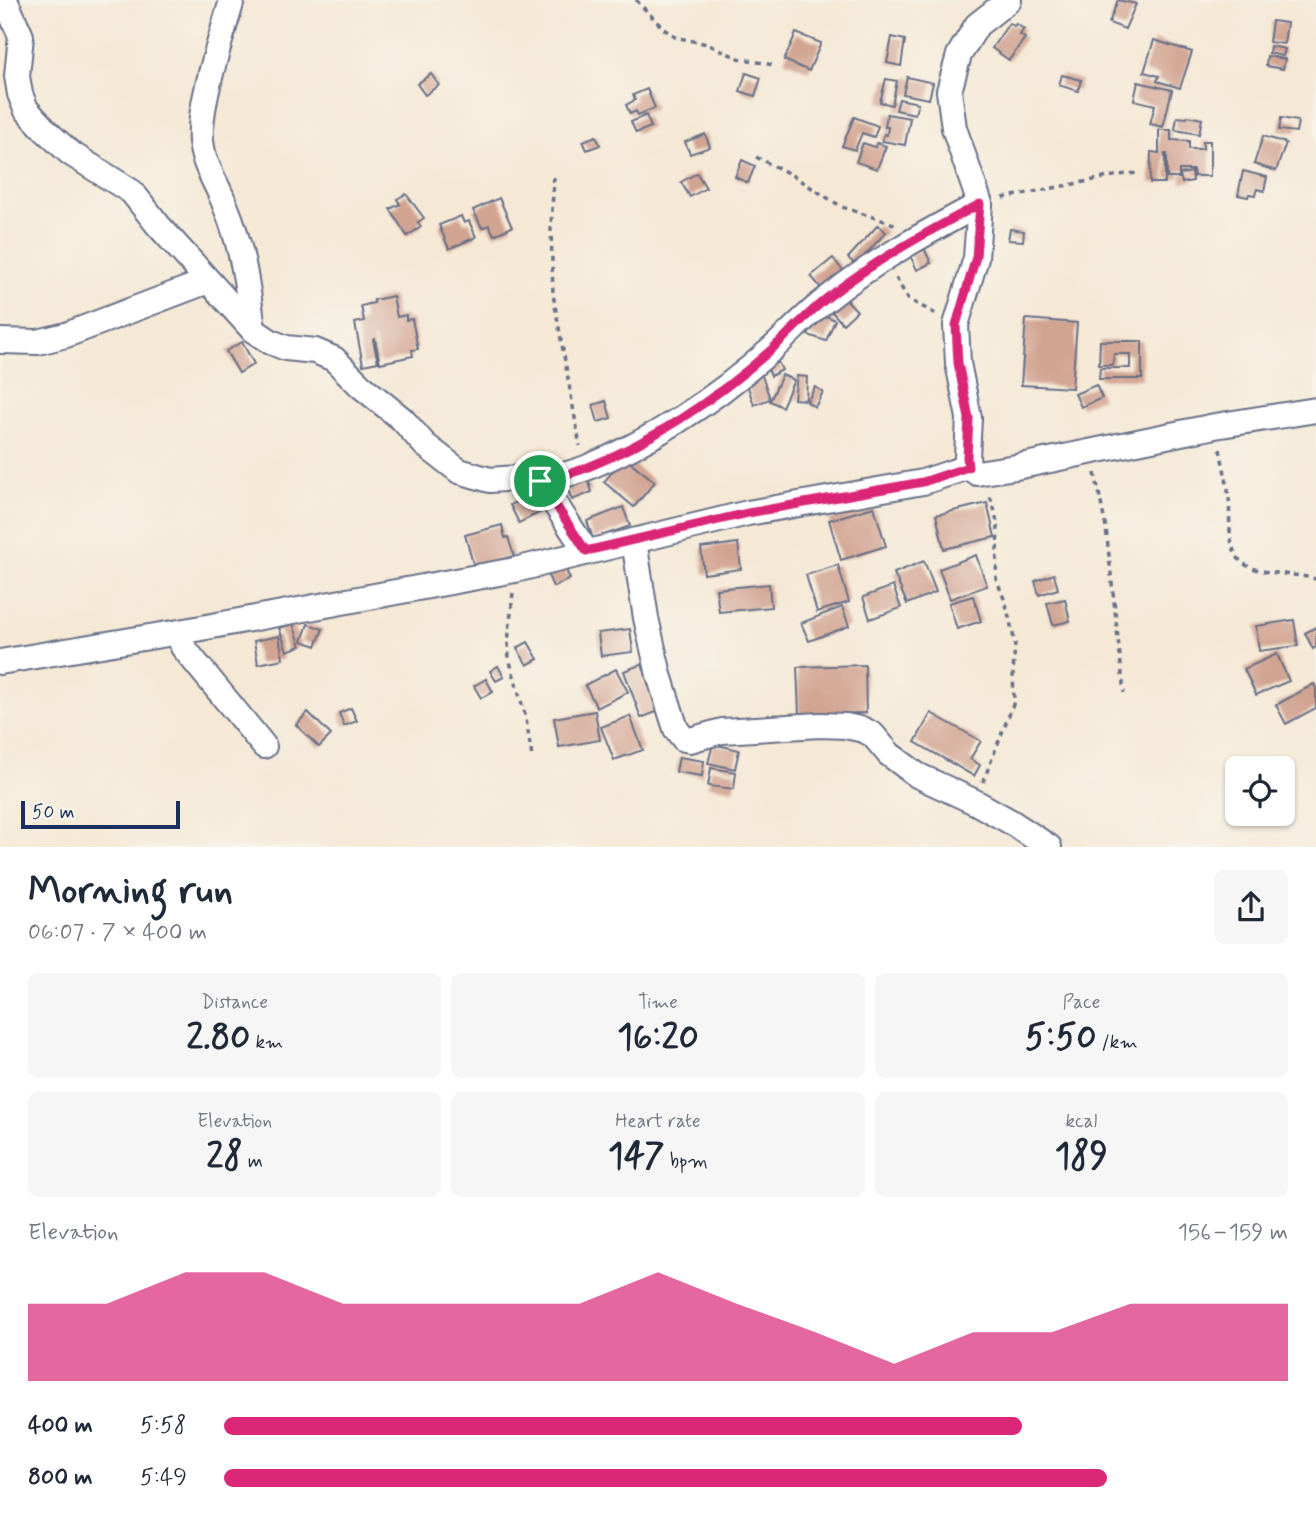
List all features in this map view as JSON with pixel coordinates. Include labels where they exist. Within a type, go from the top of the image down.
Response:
[{"type":"street","points":[[5,0],[20,36],[17,76],[26,109],[70,153],[132,192],[253,330],[286,348],[315,351],[334,359],[361,386],[402,419],[425,444],[459,471],[490,480],[530,477],[540,481],[586,551]]},
{"type":"street","points":[[232,0],[203,111],[201,140],[207,170],[225,204],[246,273],[253,330]]},
{"type":"street","points":[[973,470],[967,457],[969,418],[958,363],[956,325],[976,257],[980,204],[954,128],[949,91],[959,55],[977,25],[1009,0]]},
{"type":"street","points":[[540,481],[584,469],[631,447],[693,412],[771,350],[814,309],[885,258],[980,204]]},
{"type":"street","points":[[0,341],[38,342],[66,335],[208,281]]},
{"type":"street","points":[[0,662],[185,631],[515,569],[748,513],[1215,426],[1316,410]]},
{"type":"street","points":[[634,541],[646,618],[659,675],[676,729],[684,738],[690,740],[722,731],[846,726],[873,735],[889,754],[917,775],[975,802],[1049,847]]},
{"type":"street","points":[[185,631],[180,638],[183,647],[264,746]]},
{"type":"path","points":[[636,0],[675,37],[707,44],[738,58],[773,65]]},
{"type":"path","points":[[756,157],[790,174],[842,208],[927,232]]},
{"type":"path","points":[[980,204],[1138,173]]},
{"type":"path","points":[[554,177],[551,227],[553,294],[584,469]]},
{"type":"path","points":[[885,258],[908,299],[956,325]]},
{"type":"path","points":[[1215,426],[1225,475],[1231,538],[1236,554],[1244,565],[1316,579]]},
{"type":"path","points":[[1091,451],[1106,528],[1124,693]]},
{"type":"path","points":[[973,470],[993,503],[998,527],[996,578],[1006,604],[1015,643],[1014,702],[975,802]]},
{"type":"path","points":[[515,569],[509,658],[526,719],[532,757]]},
{"type":"building","points":[[1118,0],[1136,4],[1125,29],[1109,23]]},
{"type":"building","points":[[1272,21],[1287,23],[1284,44],[1269,42]]},
{"type":"building","points":[[1009,23],[1024,29],[1020,35],[1025,38],[1009,60],[992,48]]},
{"type":"building","points":[[796,33],[821,43],[809,71],[784,60]]},
{"type":"building","points":[[892,37],[905,40],[901,66],[887,63]]},
{"type":"building","points":[[1154,40],[1192,52],[1180,88],[1157,81],[1159,76],[1144,72]]},
{"type":"building","points":[[1270,46],[1285,49],[1283,56],[1269,53]]},
{"type":"building","points":[[1267,56],[1285,59],[1283,69],[1266,66]]},
{"type":"building","points":[[746,73],[761,78],[755,96],[740,91]]},
{"type":"building","points":[[431,74],[439,85],[425,95],[417,84]]},
{"type":"building","points":[[1062,75],[1081,80],[1078,91],[1059,85]]},
{"type":"building","points":[[907,77],[933,83],[929,99],[903,94]]},
{"type":"building","points":[[886,79],[897,81],[892,105],[880,102]]},
{"type":"building","points":[[1138,82],[1172,90],[1163,127],[1150,124],[1155,105],[1134,100]]},
{"type":"building","points":[[647,89],[655,108],[638,115],[636,111],[630,114],[626,105],[635,100],[633,95]]},
{"type":"building","points":[[899,99],[918,103],[915,114],[896,110]]},
{"type":"building","points":[[887,114],[910,118],[905,145],[882,141],[884,134],[887,135]]},
{"type":"building","points":[[646,115],[651,127],[636,133],[631,122]]},
{"type":"building","points":[[854,117],[878,126],[874,137],[862,133],[855,150],[842,146]]},
{"type":"building","points":[[1177,117],[1202,119],[1199,134],[1175,130]]},
{"type":"building","points":[[1281,118],[1298,121],[1296,132],[1279,130]]},
{"type":"building","points":[[1159,130],[1171,130],[1171,140],[1189,141],[1189,149],[1203,149],[1203,141],[1210,141],[1210,176],[1194,176],[1193,170],[1179,170],[1179,178],[1167,178],[1165,154],[1165,183],[1150,183],[1151,152],[1159,153]]},
{"type":"building","points":[[705,134],[710,147],[690,154],[685,142]]},
{"type":"building","points":[[596,136],[600,145],[587,150],[583,141]]},
{"type":"building","points":[[1263,136],[1286,143],[1276,171],[1254,164]]},
{"type":"building","points":[[863,143],[875,147],[877,143],[886,146],[877,169],[856,162]]},
{"type":"building","points":[[742,160],[755,166],[748,183],[735,177]]},
{"type":"building","points":[[1243,171],[1267,177],[1264,191],[1257,189],[1255,195],[1249,194],[1248,197],[1238,195]]},
{"type":"building","points":[[1192,172],[1193,181],[1182,183],[1180,174]]},
{"type":"building","points":[[697,173],[706,188],[690,197],[681,182]]},
{"type":"building","points":[[406,194],[424,218],[418,222],[421,227],[407,236],[390,209],[400,204],[397,199]]},
{"type":"building","points":[[499,198],[512,227],[494,235],[489,225],[482,228],[473,210]]},
{"type":"building","points":[[461,216],[464,223],[469,221],[476,237],[449,249],[439,225]]},
{"type":"building","points":[[878,225],[886,232],[856,265],[848,258]]},
{"type":"building","points":[[1010,229],[1024,231],[1023,241],[1008,240]]},
{"type":"building","points":[[924,248],[931,263],[917,270],[910,255]]},
{"type":"building","points":[[833,258],[843,271],[821,288],[811,276]]},
{"type":"building","points":[[393,296],[397,317],[406,315],[406,320],[412,319],[418,349],[412,350],[413,356],[380,363],[375,339],[373,340],[378,362],[363,365],[355,323],[364,321],[361,306]]},
{"type":"building","points":[[846,299],[857,311],[843,324],[832,312]]},
{"type":"building","points":[[817,312],[835,320],[826,341],[808,335]]},
{"type":"building","points":[[1026,319],[1077,323],[1072,388],[1021,385]]},
{"type":"building","points":[[1100,341],[1142,341],[1142,379],[1099,379],[1100,368],[1130,368],[1130,354],[1114,354],[1113,365],[1099,365]]},
{"type":"building","points":[[242,342],[254,364],[239,373],[226,351]]},
{"type":"building","points":[[778,362],[782,370],[771,376],[767,367]]},
{"type":"building","points":[[760,370],[770,399],[754,405],[744,375]]},
{"type":"building","points":[[782,375],[794,380],[782,407],[770,401]]},
{"type":"building","points":[[797,376],[807,377],[806,400],[794,399]]},
{"type":"building","points":[[1096,385],[1102,398],[1081,407],[1075,394]]},
{"type":"building","points":[[815,387],[823,392],[815,407],[807,402]]},
{"type":"building","points":[[606,401],[611,418],[598,422],[593,405]]},
{"type":"building","points":[[624,457],[655,482],[634,507],[604,482]]},
{"type":"building","points":[[588,479],[592,492],[572,500],[567,487]]},
{"type":"building","points":[[533,494],[541,512],[519,523],[510,505]]},
{"type":"building","points":[[987,503],[995,537],[944,549],[936,515]]},
{"type":"building","points":[[623,507],[630,526],[593,539],[587,521]]},
{"type":"building","points":[[874,507],[886,546],[841,560],[829,520]]},
{"type":"building","points":[[502,525],[514,556],[474,567],[465,535]]},
{"type":"building","points":[[738,543],[741,569],[704,574],[701,548]]},
{"type":"building","points":[[976,555],[987,586],[950,599],[939,569]]},
{"type":"building","points":[[924,561],[936,592],[907,604],[894,573]]},
{"type":"building","points":[[563,563],[570,579],[553,587],[546,571]]},
{"type":"building","points":[[838,565],[849,602],[817,612],[806,575]]},
{"type":"building","points":[[1054,574],[1058,589],[1039,595],[1035,581]]},
{"type":"building","points":[[769,584],[771,607],[719,612],[716,589]]},
{"type":"building","points":[[893,586],[901,608],[870,619],[863,597]]},
{"type":"building","points":[[973,596],[981,621],[957,629],[949,603]]},
{"type":"building","points":[[1065,599],[1070,621],[1053,625],[1047,603]]},
{"type":"building","points":[[842,607],[849,626],[809,641],[801,623]]},
{"type":"building","points":[[1294,620],[1298,646],[1259,651],[1256,626]]},
{"type":"building","points":[[293,624],[301,646],[287,651],[279,628]]},
{"type":"building","points":[[308,624],[323,629],[316,646],[302,641]]},
{"type":"building","points":[[1316,627],[1316,647],[1313,649],[1305,633]]},
{"type":"building","points":[[630,629],[633,652],[601,656],[598,633]]},
{"type":"building","points":[[279,636],[283,659],[258,664],[254,641]]},
{"type":"building","points":[[528,642],[538,659],[527,665],[517,648]]},
{"type":"building","points":[[1277,654],[1289,681],[1256,695],[1244,669]]},
{"type":"building","points":[[642,664],[659,711],[641,718],[624,671]]},
{"type":"building","points":[[865,665],[866,713],[799,715],[797,667]]},
{"type":"building","points":[[498,666],[504,677],[496,681],[490,671]]},
{"type":"building","points":[[616,669],[628,692],[597,708],[585,685]]},
{"type":"building","points":[[486,679],[493,692],[481,698],[474,686]]},
{"type":"building","points":[[1314,684],[1316,708],[1286,724],[1276,705]]},
{"type":"building","points":[[351,708],[357,721],[344,726],[339,713]]},
{"type":"building","points":[[595,711],[600,740],[559,747],[554,718]]},
{"type":"building","points":[[308,712],[331,735],[319,747],[296,725]]},
{"type":"building","points":[[931,713],[981,741],[970,759],[980,765],[974,776],[915,742]]},
{"type":"building","points":[[630,716],[643,750],[614,760],[601,727]]},
{"type":"building","points":[[713,744],[739,750],[735,769],[708,763]]},
{"type":"building","points":[[679,757],[704,761],[702,776],[676,772]]},
{"type":"building","points":[[711,768],[736,772],[734,789],[708,786]]},
{"type":"route","points":[[980,204],[976,257],[956,325],[958,363],[969,418],[968,467],[923,482],[748,513],[586,551],[540,481],[584,469],[631,447],[693,412],[771,350],[814,309],[847,284],[927,232],[980,204]]}]
